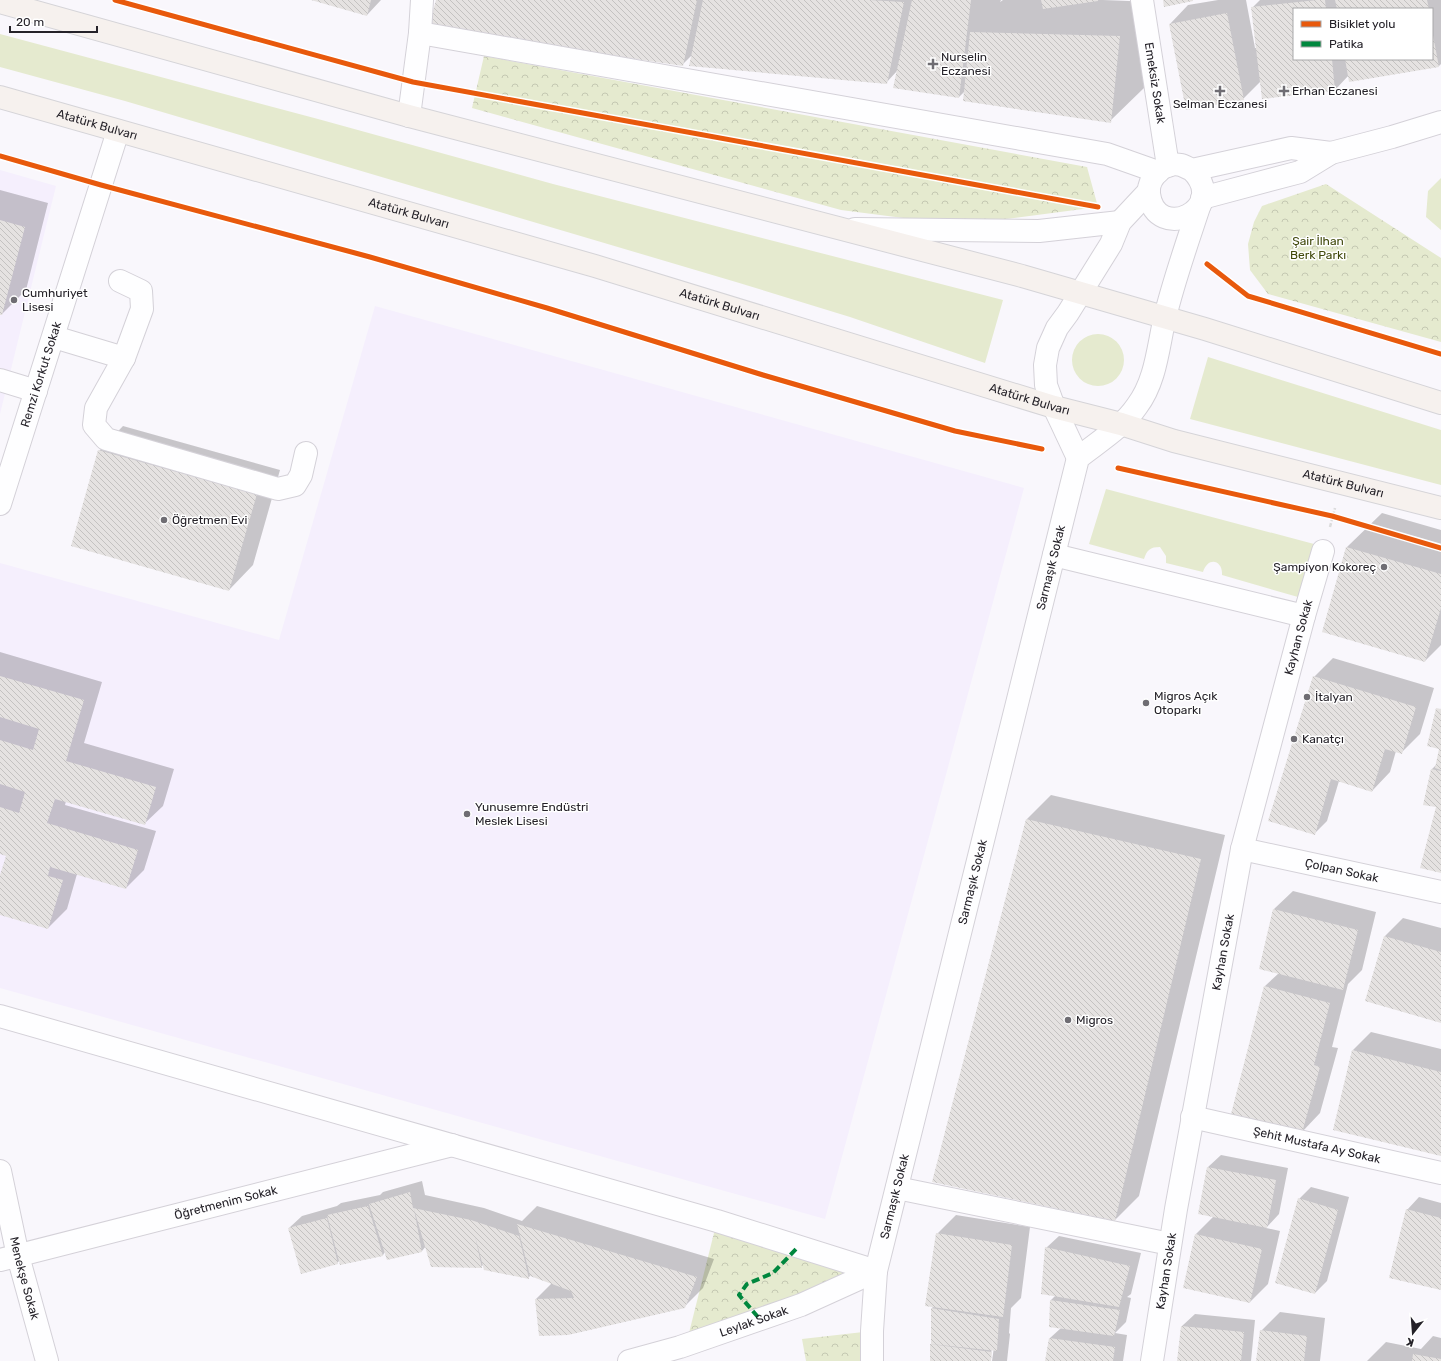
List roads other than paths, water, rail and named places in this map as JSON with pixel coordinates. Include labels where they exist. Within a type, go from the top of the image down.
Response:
[{"type":"main road","points":[[0,2],[409,116],[1022,276],[1165,318],[1441,403]]},
{"type":"main road","name":"Atatürk Bulvarı","points":[[0,97],[595,266],[1054,407],[1121,424],[1174,441],[1441,508]]},
{"type":"street","points":[[409,116],[420,32],[422,0]]},
{"type":"street","name":"Emeksiz Sokak","points":[[1142,0],[1158,176]]},
{"type":"street","points":[[420,32],[1107,154],[1158,176]]},
{"type":"street","points":[[1158,176],[1150,200],[1162,215],[1170,218],[1181,218],[1191,214],[1200,202],[1300,172],[1331,153],[1441,122]]},
{"type":"street","name":"Remzi Korkut Sokak","points":[[0,504],[118,131]]},
{"type":"street","points":[[1192,170],[1291,148],[1331,153]]},
{"type":"street","points":[[1180,165],[1192,170],[1198,176],[1202,186],[1200,202],[1172,289],[1154,367],[1146,394],[1137,408],[1121,424],[1078,458],[1054,407],[1046,386],[1045,365],[1048,348],[1057,328],[1111,244],[1120,222],[1158,176],[1180,165]]},
{"type":"street","points":[[843,229],[1039,231],[1120,222]]},
{"type":"street","points":[[120,281],[141,291],[142,309],[124,358],[96,408],[94,424],[106,439],[278,489],[295,484],[301,475],[306,453]]},
{"type":"street","points":[[54,337],[124,358]]},
{"type":"street","points":[[0,380],[36,391]]},
{"type":"street","name":"Sarmaşık Sokak","points":[[872,1361],[872,1331],[876,1271],[1078,458]]},
{"type":"street","name":"Kayhan Sokak","points":[[1152,1361],[1192,1117],[1242,849],[1323,550]]},
{"type":"street","points":[[1054,555],[1304,616]]},
{"type":"street","name":"Çolpan Sokak","points":[[1242,849],[1441,892]]},
{"type":"street","points":[[0,1016],[717,1221],[876,1271]]},
{"type":"street","name":"Şehit Mustafa Ay Sokak","points":[[1192,1117],[1441,1173]]},
{"type":"street","name":"Öğretmenim Sokak","points":[[9,1258],[453,1145]]},
{"type":"street","name":"Menekşe Sokak","points":[[0,1170],[9,1258],[46,1361]]},
{"type":"street","points":[[897,1188],[1170,1244]]},
{"type":"street","name":"Leylak Sokak","points":[[629,1361],[680,1347],[801,1305],[876,1271]]},
{"type":"place","name":"Nurselin Eczanesi","points":[[933,64]]},
{"type":"place","name":"Selman Eczanesi","points":[[1220,91]]},
{"type":"place","name":"Erhan Eczanesi","points":[[1284,91]]},
{"type":"place","name":"Cumhuriyet Lisesi","points":[[14,300]]},
{"type":"place","name":"Öğretmen Evi","points":[[164,520]]},
{"type":"place","name":"Şampiyon Kokoreç","points":[[1384,567]]},
{"type":"place","name":"İtalyan","points":[[1307,697]]},
{"type":"place","name":"Migros Açık Otoparkı","points":[[1146,703]]},
{"type":"place","name":"Kanatçı","points":[[1294,739]]},
{"type":"place","name":"Yunusemre Endüstri Meslek Lisesi","points":[[467,814]]},
{"type":"place","name":"Migros","points":[[1068,1020]]},
{"type":"park label","name":"Şair İlhan Berk Parkı","points":[[1318,248]]}]
